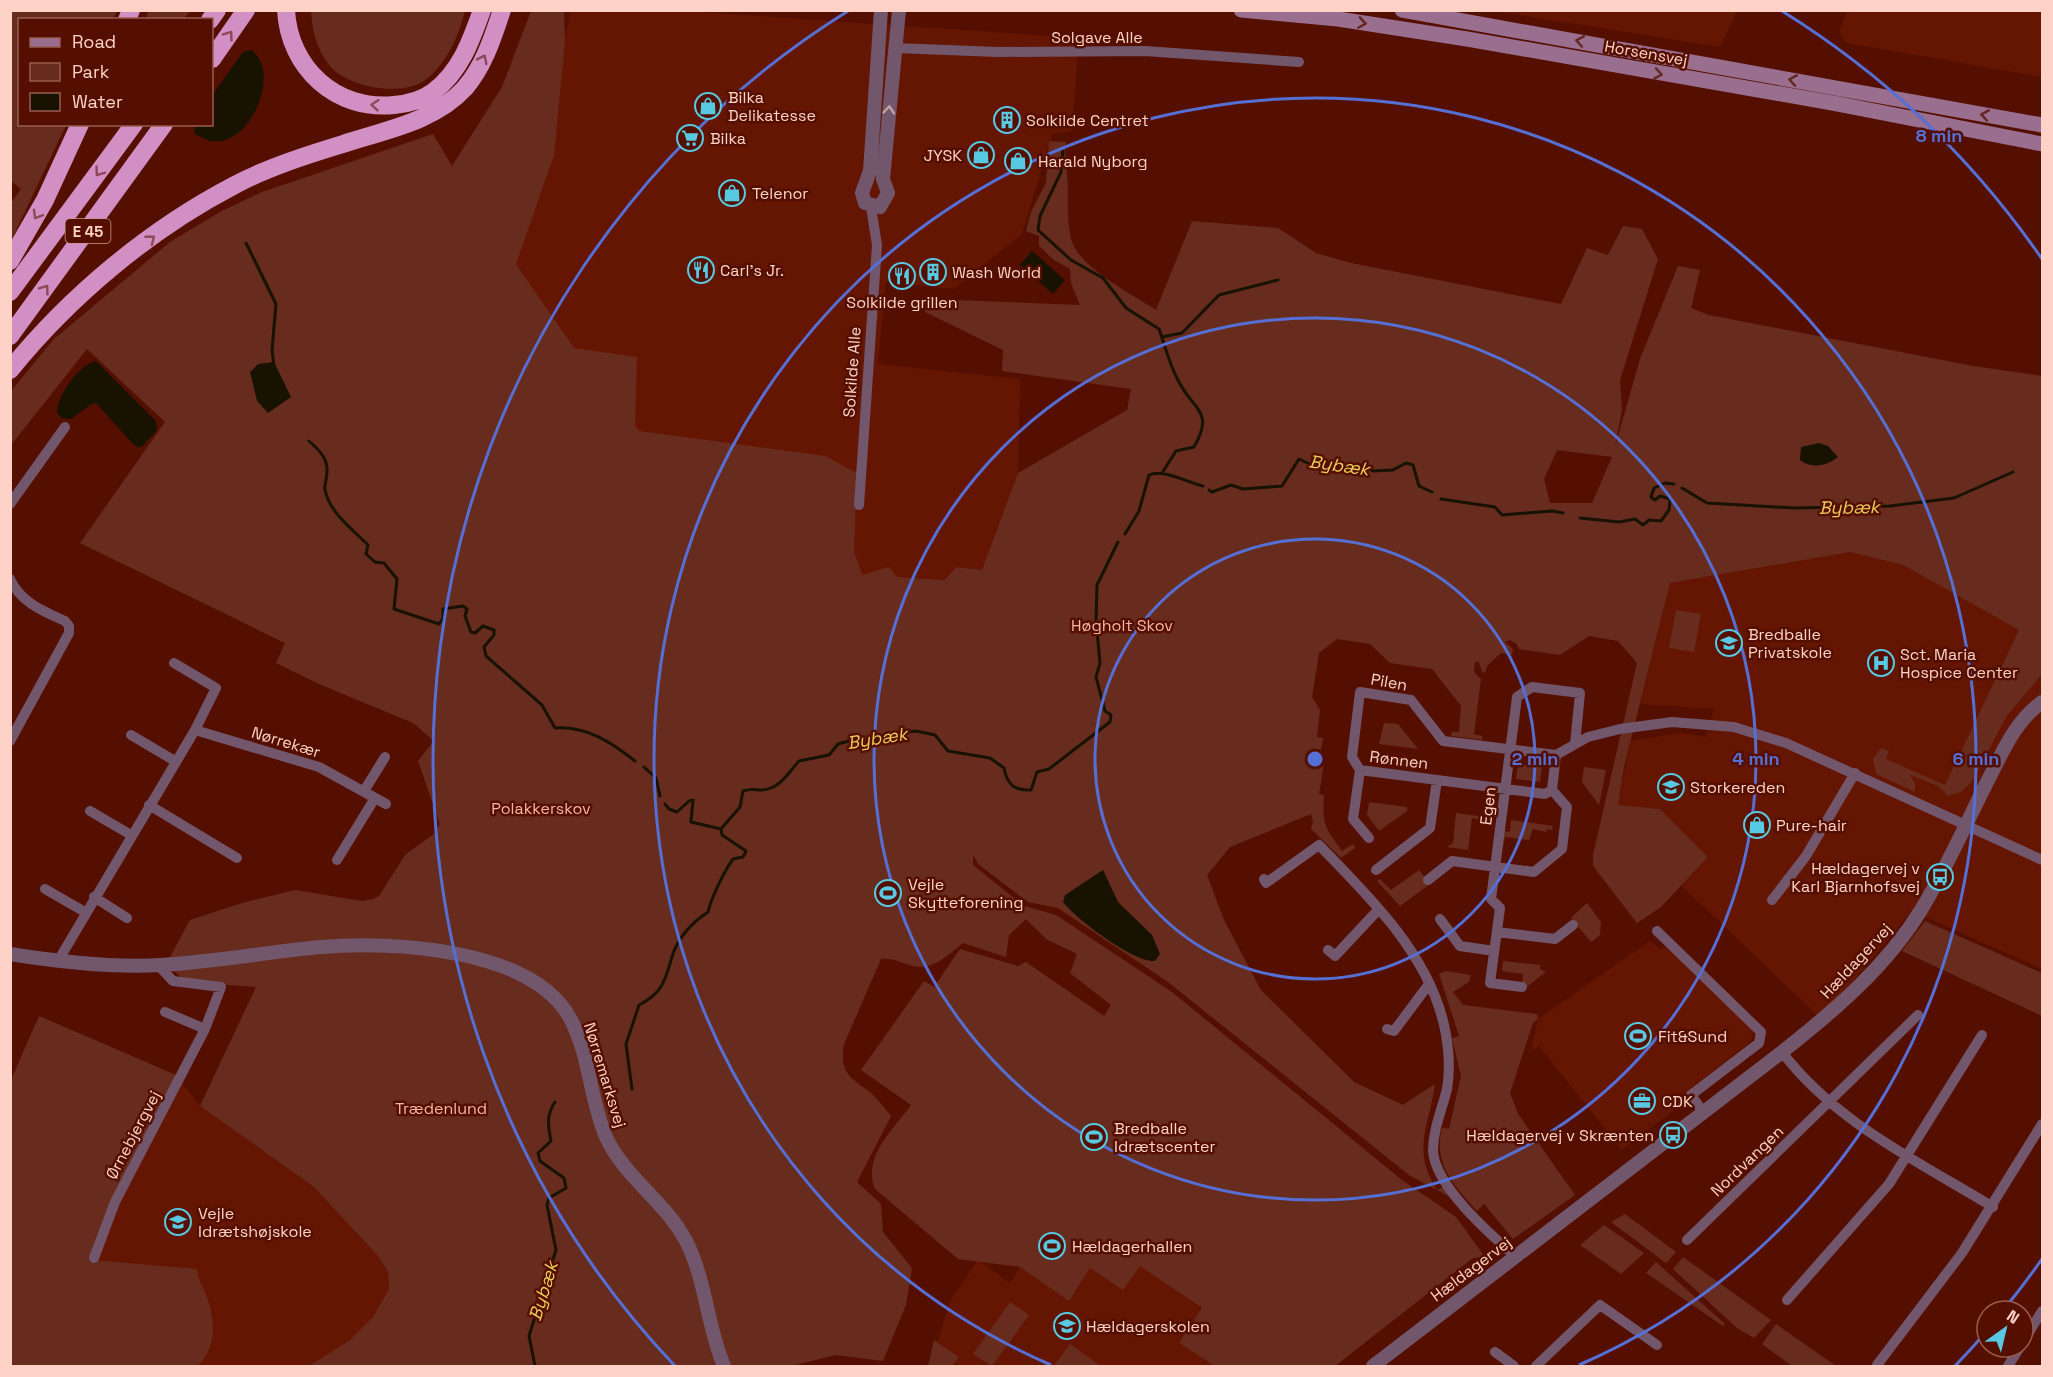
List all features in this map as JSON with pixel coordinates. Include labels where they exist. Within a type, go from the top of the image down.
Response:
[{"type":"highway","points":[[213,58],[246,10]]},
{"type":"highway","points":[[286,10],[289,35],[300,59],[315,80],[334,94],[356,103],[382,106],[405,104],[431,94],[450,77],[463,59],[482,10]]},
{"type":"highway","points":[[10,370],[47,327],[105,275],[166,227],[207,200],[265,172],[416,121],[453,100],[482,62],[502,10]]},
{"type":"highway","points":[[10,261],[45,200],[80,126]]},
{"type":"highway","name":"E 45","points":[[10,292],[133,126]]},
{"type":"highway","name":"E 45","points":[[10,336],[163,126]]},
{"type":"main road","name":"Horsensvej","points":[[1241,10],[1338,19],[1467,39],[1838,104],[2043,144]]},
{"type":"main road","name":"Horsensvej","points":[[1402,10],[2043,125]]},
{"type":"street","name":"Solkilde Alle","points":[[875,207],[865,203],[862,193],[870,171],[881,10]]},
{"type":"street","name":"Solkilde Alle","points":[[859,505],[877,240],[875,207],[888,193],[883,179],[899,10]]},
{"type":"street","name":"Solgave Alle","points":[[895,48],[998,52],[1145,51],[1299,62]]},
{"type":"street","points":[[10,504],[65,427]]},
{"type":"street","points":[[10,579],[15,589],[27,601],[65,621],[69,626],[69,633],[10,741]]},
{"type":"street","points":[[58,961],[195,730],[216,688],[174,663]]},
{"type":"street","name":"Egen","points":[[1522,987],[1490,983],[1500,908],[1491,899],[1517,697],[1532,687],[1580,693],[1575,744]]},
{"type":"street","name":"Pilen","points":[[1360,770],[1352,757],[1360,692],[1411,700],[1443,741],[1510,750]]},
{"type":"street","name":"Hældagervej","points":[[1373,1366],[1831,1014],[1893,950],[1921,911],[2017,727],[2026,715],[2043,702]]},
{"type":"street","points":[[1510,750],[1556,755],[1588,737],[1672,722],[1734,727],[1786,743],[2043,860]]},
{"type":"street","name":"Nørrekær","points":[[195,730],[319,767],[386,804]]},
{"type":"street","points":[[130,735],[175,761]]},
{"type":"street","points":[[1428,880],[1452,861],[1534,872],[1562,849],[1567,807],[1551,790],[1556,755]]},
{"type":"street","points":[[364,791],[385,757]]},
{"type":"street","name":"Rønnen","points":[[1369,838],[1353,819],[1360,770],[1545,794],[1551,790]]},
{"type":"street","points":[[1772,900],[1806,856],[1855,773]]},
{"type":"street","name":"Rønnen","points":[[1376,870],[1430,828],[1437,780]]},
{"type":"street","points":[[337,860],[375,798]]},
{"type":"street","points":[[149,805],[237,858]]},
{"type":"street","points":[[90,811],[131,835]]},
{"type":"street","points":[[1264,879],[1266,883],[1319,845],[1379,909],[1400,936],[1429,984],[1442,1016],[1447,1039],[1447,1086],[1434,1135],[1436,1162],[1449,1188],[1515,1256]]},
{"type":"street","points":[[45,890],[85,912]]},
{"type":"street","points":[[94,897],[127,918]]},
{"type":"street","points":[[1328,950],[1335,956],[1379,909]]},
{"type":"street","points":[[1440,919],[1460,946],[1494,951]]},
{"type":"street","points":[[1497,932],[1555,939],[1573,925]]},
{"type":"street","points":[[1657,931],[1761,1032],[1759,1043],[1691,1095],[1703,1112]]},
{"type":"street","name":"Nørremarksvej","points":[[10,954],[95,965],[158,965],[320,947],[388,946],[443,952],[496,966],[533,982],[550,993],[571,1019],[579,1038],[607,1139],[619,1157],[672,1218],[686,1241],[698,1269],[724,1366]]},
{"type":"street","name":"Ørnebjergvej","points":[[94,1258],[115,1202],[205,1029],[221,987],[172,981],[158,965]]},
{"type":"street","points":[[1387,1029],[1394,1031],[1429,984]]},
{"type":"street","points":[[165,1012],[205,1029]]},
{"type":"street","name":"Nordvangen","points":[[1687,1240],[1918,1015]]},
{"type":"street","points":[[1787,1300],[1871,1208],[1908,1155],[1982,1035]]},
{"type":"street","points":[[1782,1052],[1798,1074],[1828,1102],[1993,1208]]},
{"type":"street","points":[[1877,1365],[1962,1253],[1993,1208],[2043,1124]]},
{"type":"street","points":[[1536,1366],[1600,1305],[1658,1346]]},
{"type":"street","points":[[1494,1352],[1514,1366]]},
{"type":"shaded area","points":[[571,11],[686,11],[1079,38],[1072,131],[1052,134],[1022,234],[954,289],[886,282],[878,364],[1020,379],[1018,473],[982,570],[956,567],[945,580],[897,577],[752,607],[673,475],[579,356],[516,264]]},
{"type":"shaded area","points":[[1495,11],[1737,11],[1720,47]]},
{"type":"shaded area","points":[[1847,11],[2042,11],[2042,77],[1846,43],[1839,32]]},
{"type":"shaded area","points":[[1850,552],[1903,565],[2019,630],[2042,629],[2042,969],[1912,911],[1848,987],[1819,1017],[1682,886],[1708,857],[1660,809],[1617,806],[1631,741],[1680,733],[1706,737],[1714,709],[1640,704],[1670,583]]},
{"type":"shaded area","points":[[1650,941],[1661,950],[1666,946],[1754,1031],[1751,1041],[1691,1088],[1683,1103],[1622,1150],[1539,1046],[1531,1051],[1538,1019]]},
{"type":"shaded area","name":"Vejle Idrætshøjskole","points":[[39,1016],[176,1075],[200,1106],[314,1187],[378,1256],[388,1273],[389,1289],[373,1317],[350,1340],[309,1366],[11,1366],[11,1080]]},
{"type":"shaded area","name":"Hældagerskolen","points":[[978,1260],[1010,1283],[1020,1267],[1069,1300],[1090,1268],[1140,1265],[1202,1309],[1179,1343],[1215,1366],[930,1366],[951,1299]]},
{"type":"green space","points":[[11,10],[117,11],[114,18],[18,18],[18,126],[66,126],[11,241],[11,203],[21,189],[11,181]]},
{"type":"green space","points":[[149,10],[190,11],[185,18],[145,18]]},
{"type":"green space","points":[[311,10],[465,11],[452,47],[435,71],[418,84],[392,89],[363,85],[338,74],[321,53],[316,40]]},
{"type":"green space","points":[[531,11],[564,11],[565,41],[554,155],[516,264],[574,348],[637,357],[635,426],[639,431],[825,456],[857,473],[854,552],[862,575],[889,567],[897,577],[945,580],[956,567],[982,570],[1018,473],[1127,410],[1131,389],[1002,371],[1003,350],[925,312],[929,299],[1080,305],[1071,283],[1070,269],[1054,260],[1039,246],[1039,236],[1026,231],[1031,212],[1046,183],[1049,141],[1066,142],[1069,223],[1071,239],[1076,249],[1095,270],[1156,310],[1192,221],[1278,228],[1316,253],[1351,263],[1561,304],[1587,248],[1608,255],[1623,226],[1642,229],[1658,259],[1620,380],[1622,410],[1615,447],[1640,359],[1678,266],[1700,270],[1691,308],[1709,315],[1973,366],[2042,376],[2042,674],[2006,717],[1973,780],[1961,792],[1948,796],[1938,786],[1910,775],[1915,783],[1915,792],[1876,774],[1873,759],[1881,748],[1889,751],[1886,759],[1945,785],[2019,630],[1903,565],[1850,552],[1670,583],[1624,767],[1618,805],[1660,809],[1708,857],[1661,907],[1637,923],[1593,866],[1593,855],[1637,663],[1618,641],[1589,636],[1560,655],[1519,649],[1517,644],[1510,640],[1505,642],[1513,649],[1512,655],[1501,653],[1487,666],[1485,673],[1482,672],[1479,662],[1475,662],[1474,672],[1481,679],[1474,734],[1482,736],[1482,740],[1451,736],[1452,732],[1459,732],[1461,706],[1432,669],[1390,663],[1370,644],[1337,639],[1319,653],[1312,697],[1320,710],[1317,737],[1323,738],[1319,761],[1324,763],[1319,794],[1324,795],[1326,825],[1342,851],[1353,844],[1355,848],[1341,858],[1311,829],[1313,821],[1311,814],[1230,847],[1207,875],[1224,920],[1261,990],[1354,1082],[1403,1105],[1435,1084],[1423,1150],[1429,1175],[1437,1190],[1443,1187],[1450,1197],[1409,1175],[1168,982],[1058,908],[1028,902],[978,864],[973,854],[973,865],[1024,906],[1056,915],[1172,992],[1402,1180],[1456,1217],[1485,1257],[1473,1258],[1335,1366],[1215,1366],[1179,1343],[1202,1308],[1140,1266],[1123,1290],[1090,1268],[1069,1301],[1020,1267],[958,1259],[875,1189],[872,1177],[876,1155],[888,1134],[911,1105],[861,1070],[924,981],[934,987],[960,949],[1018,966],[1026,962],[1104,1016],[1111,1005],[1070,973],[1077,954],[1046,939],[1026,919],[1009,935],[1006,957],[963,943],[934,964],[927,966],[913,966],[894,960],[881,959],[844,1044],[843,1062],[848,1074],[875,1096],[891,1116],[857,1182],[881,1204],[883,1232],[912,1268],[906,1305],[883,1361],[835,1355],[791,1366],[728,1366],[698,1256],[618,1148],[608,1125],[575,1015],[560,994],[537,978],[437,947],[169,959],[190,920],[242,903],[295,890],[362,901],[379,896],[405,855],[435,833],[440,824],[418,761],[434,741],[413,723],[319,684],[276,663],[285,643],[80,543],[165,422],[87,349],[11,445],[11,391],[54,339],[170,242],[220,212],[262,192],[433,134],[452,166],[502,87]],"holes":[[[1557,450],[1612,457],[1592,503],[1550,503],[1544,479]]]},
{"type":"green space","points":[[1676,610],[1701,614],[1694,652],[1669,648]]},
{"type":"green space","points":[[1384,723],[1398,724],[1418,749],[1379,744]]},
{"type":"green space","points":[[1518,764],[1542,767],[1540,782],[1516,779]]},
{"type":"green space","points":[[1584,767],[1606,770],[1599,805],[1582,782]]},
{"type":"green space","points":[[1369,802],[1407,807],[1407,811],[1379,831],[1367,815]]},
{"type":"green space","points":[[1456,813],[1485,817],[1485,821],[1472,818],[1468,850],[1447,847],[1453,843]]},
{"type":"green space","points":[[1511,820],[1553,826],[1552,830],[1547,829],[1546,832],[1533,829],[1529,840],[1505,837],[1503,850],[1504,831],[1510,832]]},
{"type":"green space","points":[[1419,870],[1430,884],[1400,906],[1377,881],[1380,879],[1391,890]]},
{"type":"green space","points":[[1587,903],[1601,922],[1600,935],[1591,942],[1571,918]]},
{"type":"green space","points":[[1925,921],[2042,973],[2042,1016],[1902,951]]},
{"type":"green space","name":"Trædenlund","points":[[349,950],[439,956],[486,967],[539,990],[569,1025],[591,1107],[661,1210],[691,1264],[718,1366],[309,1366],[350,1340],[373,1317],[389,1289],[388,1272],[378,1256],[314,1187],[200,1106],[256,987],[186,982],[173,970]]},
{"type":"green space","points":[[1503,961],[1540,965],[1540,969],[1546,972],[1525,988],[1522,984],[1523,974],[1502,971]]},
{"type":"green space","points":[[1446,971],[1471,975],[1469,982],[1453,992],[1463,1005],[1537,1014],[1538,1019],[1533,1023],[1510,1093],[1518,1114],[1575,1195],[1513,1239],[1484,1204],[1477,1211],[1453,1183],[1447,1174],[1440,1153],[1442,1128],[1449,1129],[1461,1076],[1452,1038],[1459,1036],[1439,974]]},
{"type":"green space","points":[[39,1016],[176,1075],[92,1260],[197,1269],[213,1323],[209,1350],[198,1366],[11,1366],[11,1080]]},
{"type":"green space","points":[[1625,1214],[1676,1252],[1666,1263],[1611,1222]]},
{"type":"green space","points":[[1604,1225],[1644,1253],[1621,1274],[1580,1245]]},
{"type":"green space","points":[[1683,1257],[1771,1320],[1754,1338],[1737,1328],[1673,1269]]},
{"type":"green space","points":[[1656,1262],[1725,1324],[1723,1326],[1646,1273]]},
{"type":"green space","points":[[1010,1302],[1029,1315],[992,1366],[973,1354]]},
{"type":"green space","points":[[1776,1324],[1836,1366],[1792,1366],[1762,1344]]},
{"type":"green space","points":[[934,1340],[959,1357],[952,1366],[928,1366]]},
{"type":"green space","points":[[1070,1344],[1101,1366],[1054,1366]]},
{"type":"water","points":[[252,50],[262,64],[263,70],[262,93],[252,118],[234,136],[223,140],[211,141],[194,134],[195,126],[213,126],[213,94],[243,52]]},
{"type":"water","points":[[1032,251],[1065,280],[1053,294],[1020,265]]},
{"type":"water","points":[[96,361],[156,421],[157,430],[143,446],[137,447],[132,443],[96,403],[71,419],[62,418],[57,413],[61,398],[70,382],[82,368]]},
{"type":"water","points":[[274,362],[291,397],[268,413],[257,401],[250,372],[258,364]]},
{"type":"water","points":[[1819,443],[1828,446],[1838,457],[1829,463],[1819,465],[1809,465],[1800,460],[1801,447]]},
{"type":"water","points":[[1103,870],[1118,902],[1152,935],[1160,954],[1155,961],[1146,960],[1120,948],[1092,929],[1063,902],[1065,895]]},
{"type":"waterway","points":[[1063,151],[1061,172],[1040,216],[1038,230],[1071,260],[1103,278],[1126,308],[1159,329],[1176,376],[1202,418],[1200,435],[1194,447],[1176,451],[1162,473]]},
{"type":"waterway","points":[[246,243],[276,304],[272,350],[274,366]]},
{"type":"waterway","points":[[1162,337],[1182,333],[1219,295],[1278,280]]},
{"type":"waterway","points":[[309,441],[326,462],[325,490],[332,506],[342,520],[368,545],[366,554],[375,562],[384,563],[397,579],[394,609],[439,624],[443,618],[443,609],[463,606],[467,609],[465,616],[471,632],[475,633],[483,626],[494,630],[494,635],[484,647],[486,656],[542,705],[555,728],[578,730],[598,737],[635,761]]},
{"type":"waterway","name":"Bybæk","points":[[1209,490],[1212,492],[1231,485],[1243,489],[1282,486],[1299,459],[1314,466],[1332,464],[1340,468],[1361,465],[1373,471],[1393,470],[1406,463],[1413,465],[1419,486],[1432,492]]},
{"type":"waterway","name":"Bybæk","points":[[1682,488],[1707,503],[1795,508],[1890,506],[1954,498],[2013,472]]},
{"type":"waterway","name":"Bybæk","points":[[1125,534],[1139,511],[1149,475],[1161,473],[1203,486]]},
{"type":"waterway","name":"Bybæk","points":[[1580,518],[1619,522],[1635,519],[1643,525],[1649,520],[1661,521],[1669,510],[1670,499],[1660,496],[1655,500],[1651,497],[1654,488],[1665,483],[1674,484]]},
{"type":"waterway","name":"Bybæk","points":[[1441,499],[1495,507],[1502,515],[1552,511],[1563,513]]},
{"type":"waterway","name":"Bybæk","points":[[632,1089],[626,1044],[639,1005],[660,989],[680,939],[692,924],[708,912],[722,877],[733,859],[743,857],[746,851],[722,835],[721,829],[740,807],[743,791],[774,787],[799,761],[829,755],[838,744],[849,741],[857,745],[897,733],[916,731],[935,735],[948,751],[990,758],[1004,768],[1012,785],[1016,788],[1031,790],[1037,772],[1049,769],[1110,722],[1111,715],[1105,711],[1096,677],[1100,663],[1096,620],[1097,585],[1118,542]]},
{"type":"waterway","points":[[644,767],[656,778],[660,796]]},
{"type":"waterway","points":[[665,804],[669,809],[677,812],[693,800],[691,822],[721,829]]},
{"type":"waterway","name":"Bybæk","points":[[535,1366],[529,1336],[556,1250],[547,1205],[549,1198],[566,1188],[564,1178],[540,1161],[538,1153],[551,1141],[548,1121],[555,1102]]},
{"type":"place","name":"Bilka Delikatesse","points":[[708,106]]},
{"type":"place","name":"Solkilde Centret","points":[[1007,120]]},
{"type":"place","name":"Bilka","points":[[690,138]]},
{"type":"place","name":"JYSK","points":[[981,155]]},
{"type":"place","name":"Harald Nyborg","points":[[1018,161]]},
{"type":"place","name":"Telenor","points":[[732,193]]},
{"type":"place","name":"Carl's Jr.","points":[[701,270]]},
{"type":"place","name":"Wash World","points":[[933,272]]},
{"type":"place","name":"Solkilde grillen","points":[[902,276]]},
{"type":"place","name":"Bredballe Privatskole","points":[[1729,643]]},
{"type":"place","name":"Sct. Maria Hospice Center","points":[[1881,663]]},
{"type":"place","name":"Storkereden","points":[[1671,787]]},
{"type":"place","name":"Pure-hair","points":[[1757,825]]},
{"type":"place","name":"Hældagervej v Karl Bjarnhofsvej","points":[[1940,877]]},
{"type":"place","name":"Vejle Skytteforening","points":[[888,893]]},
{"type":"place","name":"Fit&Sund","points":[[1638,1036]]},
{"type":"place","name":"CDK","points":[[1642,1101]]},
{"type":"place","name":"Hældagervej v Skrænten","points":[[1673,1135]]},
{"type":"place","name":"Bredballe Idrætscenter","points":[[1094,1137]]},
{"type":"place","name":"Vejle Idrætshøjskole","points":[[178,1222]]},
{"type":"place","name":"Hældagerhallen","points":[[1052,1246]]},
{"type":"place","name":"Hældagerskolen","points":[[1067,1326]]},
{"type":"park label","name":"Høgholt Skov","points":[[1122,625]]},
{"type":"park label","name":"Polakkerskov","points":[[541,808]]}]
